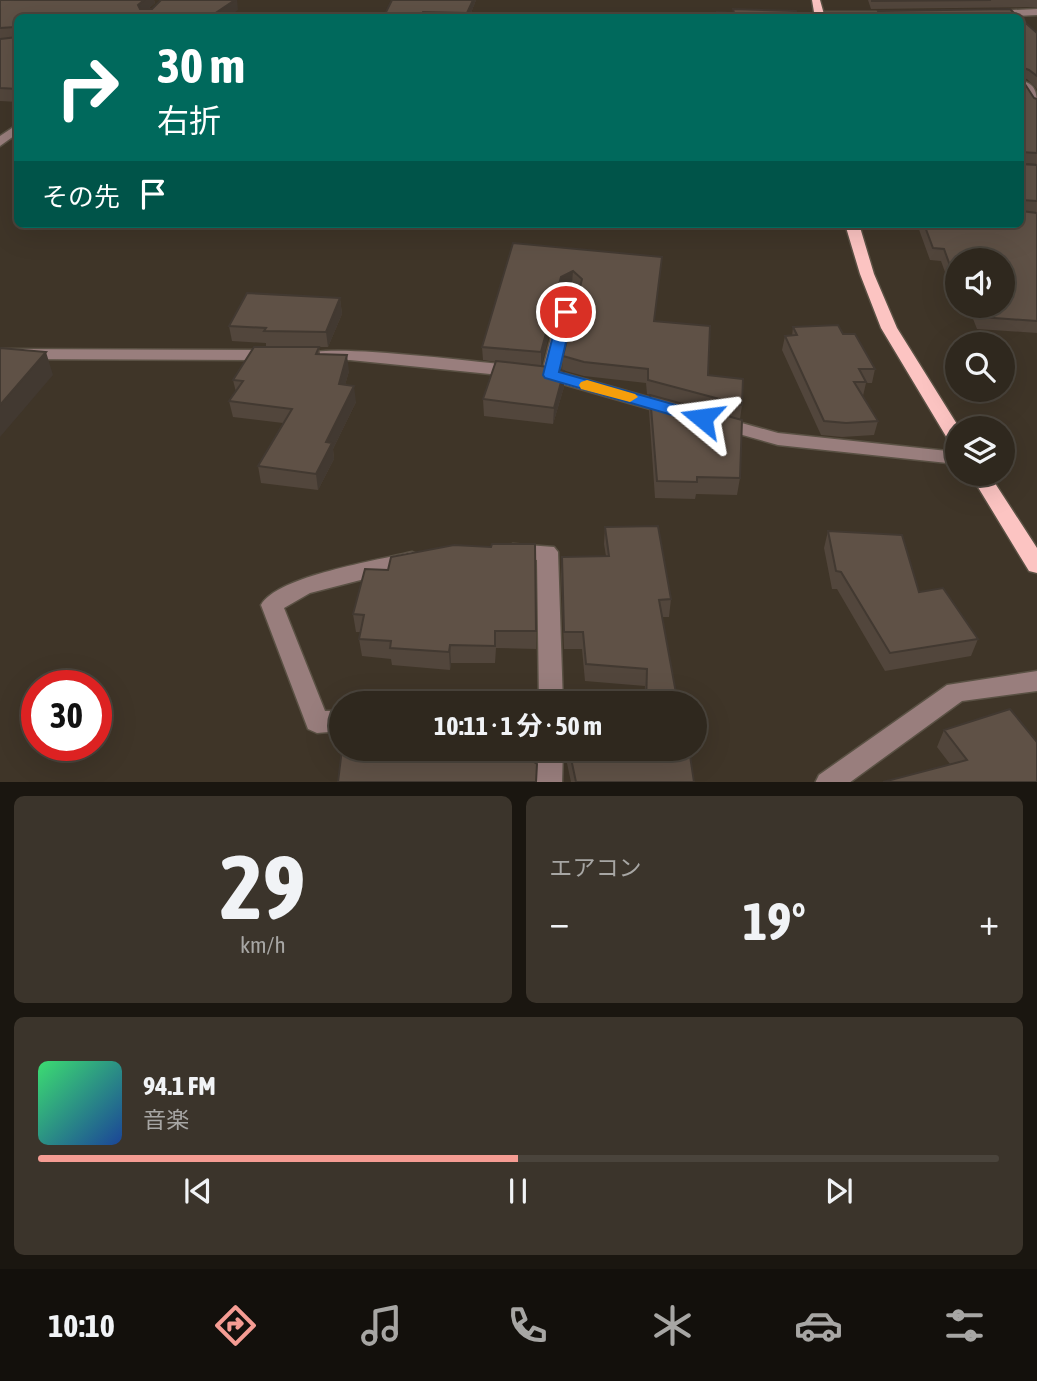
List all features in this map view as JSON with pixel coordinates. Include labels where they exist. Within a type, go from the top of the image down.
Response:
[{"type":"main road","points":[[853,228],[867,274],[889,328],[945,419]]},
{"type":"main road","points":[[988,486],[1031,545],[1037,565]]},
{"type":"street","points":[[982,14],[1037,12]]},
{"type":"street","points":[[1024,87],[1037,104]]},
{"type":"street","points":[[0,142],[14,130]]},
{"type":"street","points":[[550,375],[571,291]]},
{"type":"street","points":[[0,354],[350,355],[550,375],[778,439],[945,457]]},
{"type":"street","points":[[496,551],[547,552],[551,691]]},
{"type":"street","points":[[329,722],[317,722],[272,605],[304,586],[369,568],[433,556]]},
{"type":"street","points":[[828,782],[956,692],[1037,681]]},
{"type":"street","points":[[550,761],[550,782]]},
{"type":"building","points":[[0,0],[144,0],[138,5],[140,9],[152,9],[161,0],[235,0],[214,14],[14,14],[14,27],[0,28]]},
{"type":"building","points":[[392,0],[473,0],[467,13],[385,14]]},
{"type":"building","points":[[872,0],[991,0],[872,1]]},
{"type":"building","points":[[733,9],[796,11],[797,14],[717,14],[717,12],[734,13]]},
{"type":"building","points":[[1010,9],[1015,14],[879,14],[878,11]]},
{"type":"building","points":[[1024,22],[1037,33],[1037,76],[1024,68]]},
{"type":"building","points":[[14,37],[14,89],[0,88],[0,39]]},
{"type":"building","points":[[1024,83],[1037,99],[1037,153],[1024,152]]},
{"type":"building","points":[[1024,164],[1037,165],[1037,201],[1024,200]]},
{"type":"building","points":[[1024,211],[1037,213],[1037,321],[995,318],[1015,318],[1015,248],[945,248],[945,252],[944,249],[933,248],[926,228],[1024,228]]},
{"type":"building","points":[[513,243],[662,257],[654,321],[710,326],[708,375],[743,379],[742,405],[648,380],[648,369],[584,362],[563,356],[582,279],[573,271],[561,277],[541,352],[482,347]]},
{"type":"building","points":[[247,293],[340,298],[326,332],[264,331],[266,328],[229,326]]},
{"type":"building","points":[[838,325],[843,334],[855,334],[875,369],[859,369],[866,382],[854,382],[878,421],[824,421],[785,336],[797,335],[793,327]]},
{"type":"building","points":[[254,347],[319,347],[316,354],[347,355],[339,384],[354,386],[326,442],[332,443],[316,474],[258,466],[292,409],[229,401],[243,381],[233,380]]},
{"type":"building","points":[[0,348],[46,352],[0,405]]},
{"type":"building","points":[[496,361],[564,371],[554,408],[483,399]]},
{"type":"building","points":[[650,395],[742,420],[740,478],[697,477],[697,482],[657,481]]},
{"type":"building","points":[[658,526],[671,599],[659,600],[676,691],[646,691],[647,669],[586,664],[583,632],[564,632],[562,557],[609,556],[605,527]]},
{"type":"building","points":[[828,531],[902,535],[919,592],[943,588],[978,639],[890,653],[841,572],[836,571]]},
{"type":"building","points":[[492,544],[535,544],[536,631],[495,631],[495,646],[450,645],[449,652],[390,648],[391,641],[359,639],[364,615],[353,614],[365,569],[388,570],[391,557],[454,545],[491,547]]},
{"type":"building","points":[[1010,709],[1037,742],[1037,782],[883,782],[967,760],[944,730]]},
{"type":"building","points":[[341,761],[534,761],[537,764],[536,782],[338,782]]},
{"type":"building","points":[[572,761],[691,761],[694,782],[576,782]]},
{"type":"slow traffic","points":[[587,385],[630,397]]},
{"type":"route","points":[[566,312],[550,375],[702,418]]}]
